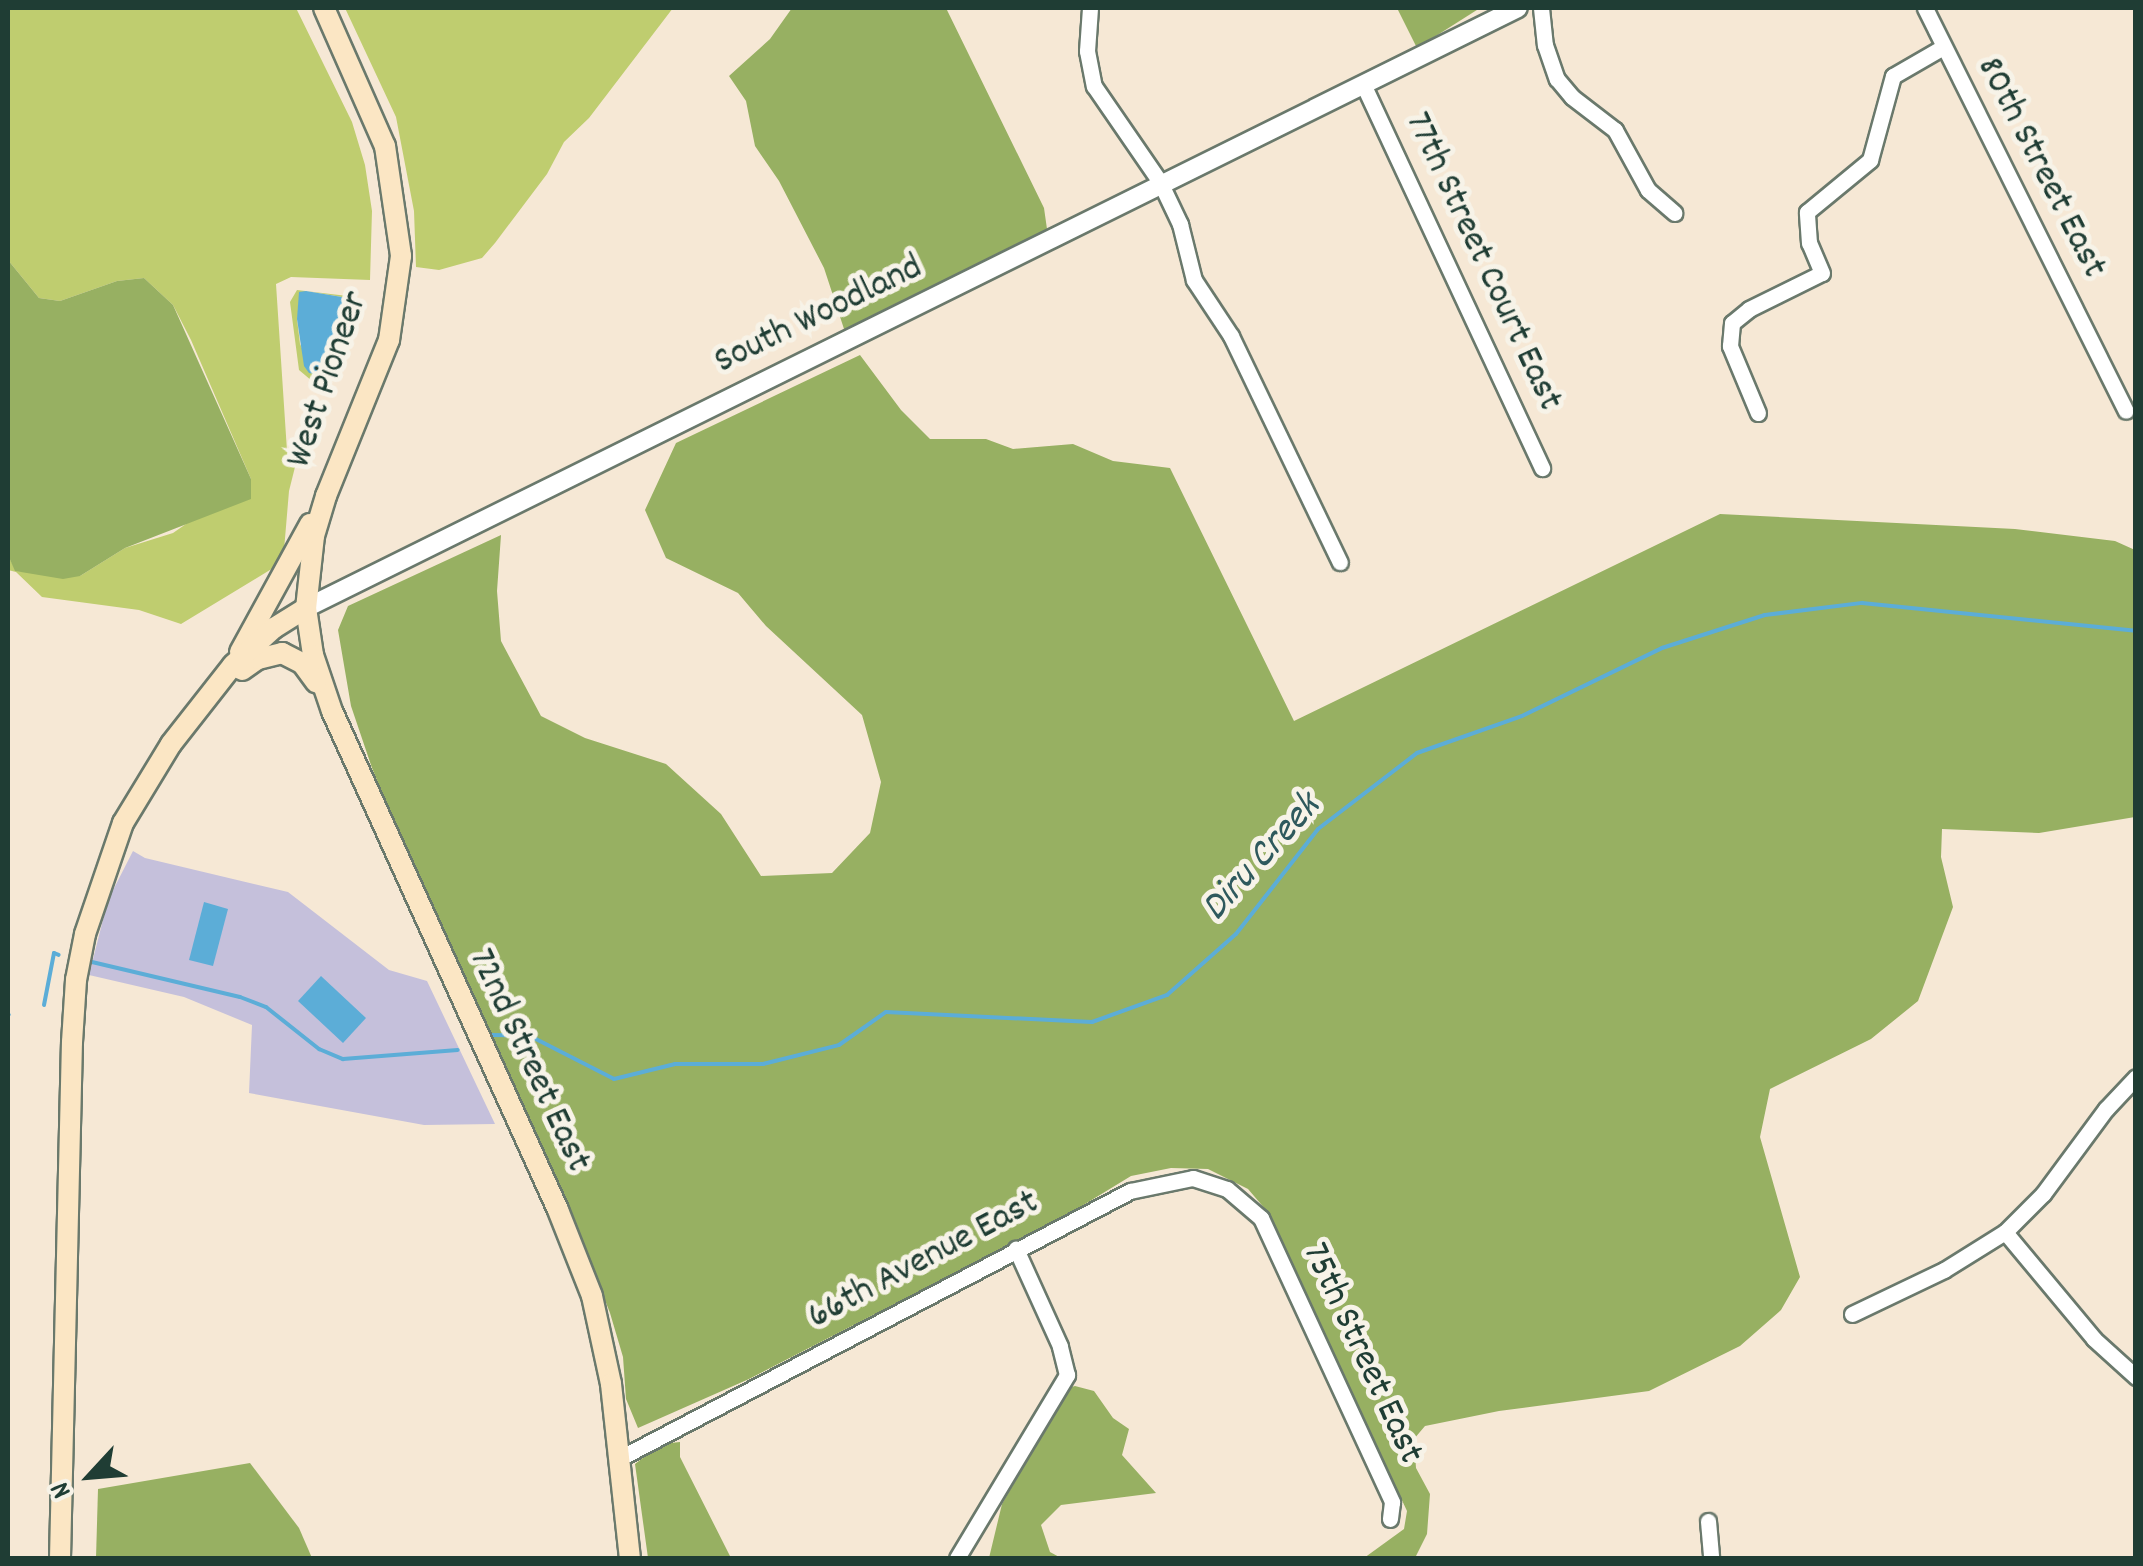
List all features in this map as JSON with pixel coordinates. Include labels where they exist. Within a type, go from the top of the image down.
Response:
[{"type":"main road","name":"West Pioneer","points":[[306,608],[314,536],[326,496],[389,340],[400,256],[384,146],[324,8]]},
{"type":"main road","points":[[233,665],[326,496]]},
{"type":"main road","points":[[60,1558],[76,980],[96,898],[124,822],[208,694],[274,628],[306,608]]},
{"type":"main road","name":"72nd Street East","points":[[306,608],[314,656],[332,711],[582,1267],[601,1326],[630,1558]]},
{"type":"main road","points":[[208,694],[258,659],[282,653],[302,663],[332,711]]},
{"type":"street","points":[[1090,8],[1087,52],[1094,86],[1160,182],[1180,224],[1194,280],[1231,336],[1340,562]]},
{"type":"street","name":"South Woodland","points":[[306,608],[1518,8]]},
{"type":"street","points":[[1541,8],[1545,45],[1558,78],[1572,96],[1615,130],[1648,190],[1674,212]]},
{"type":"street","name":"80th Street East","points":[[1925,8],[2126,411]]},
{"type":"street","points":[[1758,413],[1730,346],[1732,323],[1748,308],[1822,272],[1808,242],[1807,212],[1870,160],[1894,76],[1943,46]]},
{"type":"street","name":"77th Street Court East","points":[[1363,84],[1542,468]]},
{"type":"street","points":[[1852,1314],[1944,1270],[2005,1232],[2043,1194],[2106,1109],[2136,1077]]},
{"type":"street","name":"66th Avenue East","points":[[620,1458],[1130,1191],[1192,1178],[1220,1185],[1243,1199],[1261,1218]]},
{"type":"street","name":"75th Street East","points":[[1261,1218],[1392,1502],[1390,1519]]},
{"type":"street","points":[[2005,1232],[2094,1339],[2136,1377]]},
{"type":"street","points":[[956,1558],[1067,1375],[1060,1346],[1016,1249]]},
{"type":"street","points":[[1708,1521],[1711,1558]]},
{"type":"shaded area","points":[[133,851],[145,858],[288,892],[389,970],[427,981],[495,1124],[424,1125],[249,1093],[252,1025],[184,997],[89,975],[108,900]]},
{"type":"green space","points":[[8,8],[296,8],[352,122],[365,165],[372,211],[370,280],[291,277],[276,284],[287,451],[299,451],[289,491],[283,562],[181,624],[139,610],[42,597],[16,572],[8,570],[8,555],[16,571],[80,576],[125,548],[173,533],[251,479],[173,305],[144,278],[117,281],[60,301],[39,298],[8,260]]},
{"type":"green space","points":[[345,8],[673,8],[589,118],[564,142],[547,174],[482,258],[439,270],[416,267],[414,211],[396,117]]},
{"type":"green space","points":[[792,8],[946,8],[1044,208],[1047,229],[1042,235],[845,332],[824,268],[779,181],[755,146],[746,101],[729,76],[770,39]]},
{"type":"green space","points":[[1397,8],[1480,8],[1417,48]]},
{"type":"green space","points":[[8,260],[39,298],[60,301],[117,281],[144,278],[173,305],[251,479],[251,499],[125,548],[80,576],[63,579],[15,571],[8,555]]},
{"type":"green space","points":[[297,290],[306,291],[297,319],[300,344],[315,374],[349,325],[342,297],[307,291],[356,297],[353,324],[334,373],[323,380],[312,381],[299,370],[290,302]]},
{"type":"green space","points":[[860,355],[901,410],[930,439],[986,439],[1013,449],[1073,444],[1113,461],[1170,468],[1294,721],[1720,514],[2015,529],[2115,541],[2135,550],[2135,817],[2039,833],[1942,829],[1941,857],[1953,907],[1918,1001],[1871,1039],[1770,1089],[1760,1137],[1800,1277],[1781,1310],[1740,1346],[1649,1391],[1499,1411],[1425,1426],[1414,1439],[1416,1468],[1430,1494],[1427,1534],[1415,1558],[1364,1558],[1404,1529],[1407,1511],[1266,1210],[1248,1189],[1208,1169],[1171,1168],[1131,1176],[1067,1215],[749,1379],[638,1428],[626,1399],[623,1357],[610,1313],[572,1215],[425,898],[372,768],[351,706],[338,630],[348,606],[501,535],[497,591],[501,641],[541,716],[585,738],[666,764],[721,814],[761,876],[832,873],[870,833],[881,782],[862,715],[766,626],[738,593],[666,558],[645,510],[676,443]]},
{"type":"green space","points":[[1068,1388],[1094,1391],[1113,1418],[1129,1429],[1122,1455],[1156,1493],[1061,1505],[1041,1525],[1050,1552],[1061,1558],[989,1558],[1002,1504]]},
{"type":"green space","points":[[680,1442],[680,1457],[731,1558],[648,1558],[635,1464],[661,1444]]},
{"type":"green space","points":[[250,1463],[299,1528],[312,1558],[96,1558],[98,1489]]},
{"type":"water","points":[[299,292],[342,297],[352,303],[349,325],[315,374],[304,366],[297,319]]},
{"type":"water","points":[[204,902],[228,909],[213,966],[189,960]]},
{"type":"water","points":[[321,976],[366,1018],[343,1043],[298,1001]]},
{"type":"waterway","name":"Diru Creek","points":[[491,1035],[530,1036],[614,1079],[675,1064],[763,1064],[839,1045],[886,1012],[1092,1022],[1167,995],[1236,934],[1318,829],[1417,753],[1522,716],[1662,648],[1765,615],[1862,603],[2136,631]]},
{"type":"waterway","name":"Diru Creek","points":[[44,1005],[54,953],[59,955]]},
{"type":"waterway","name":"Diru Creek","points":[[92,962],[240,997],[266,1007],[319,1049],[343,1059],[458,1050]]}]
